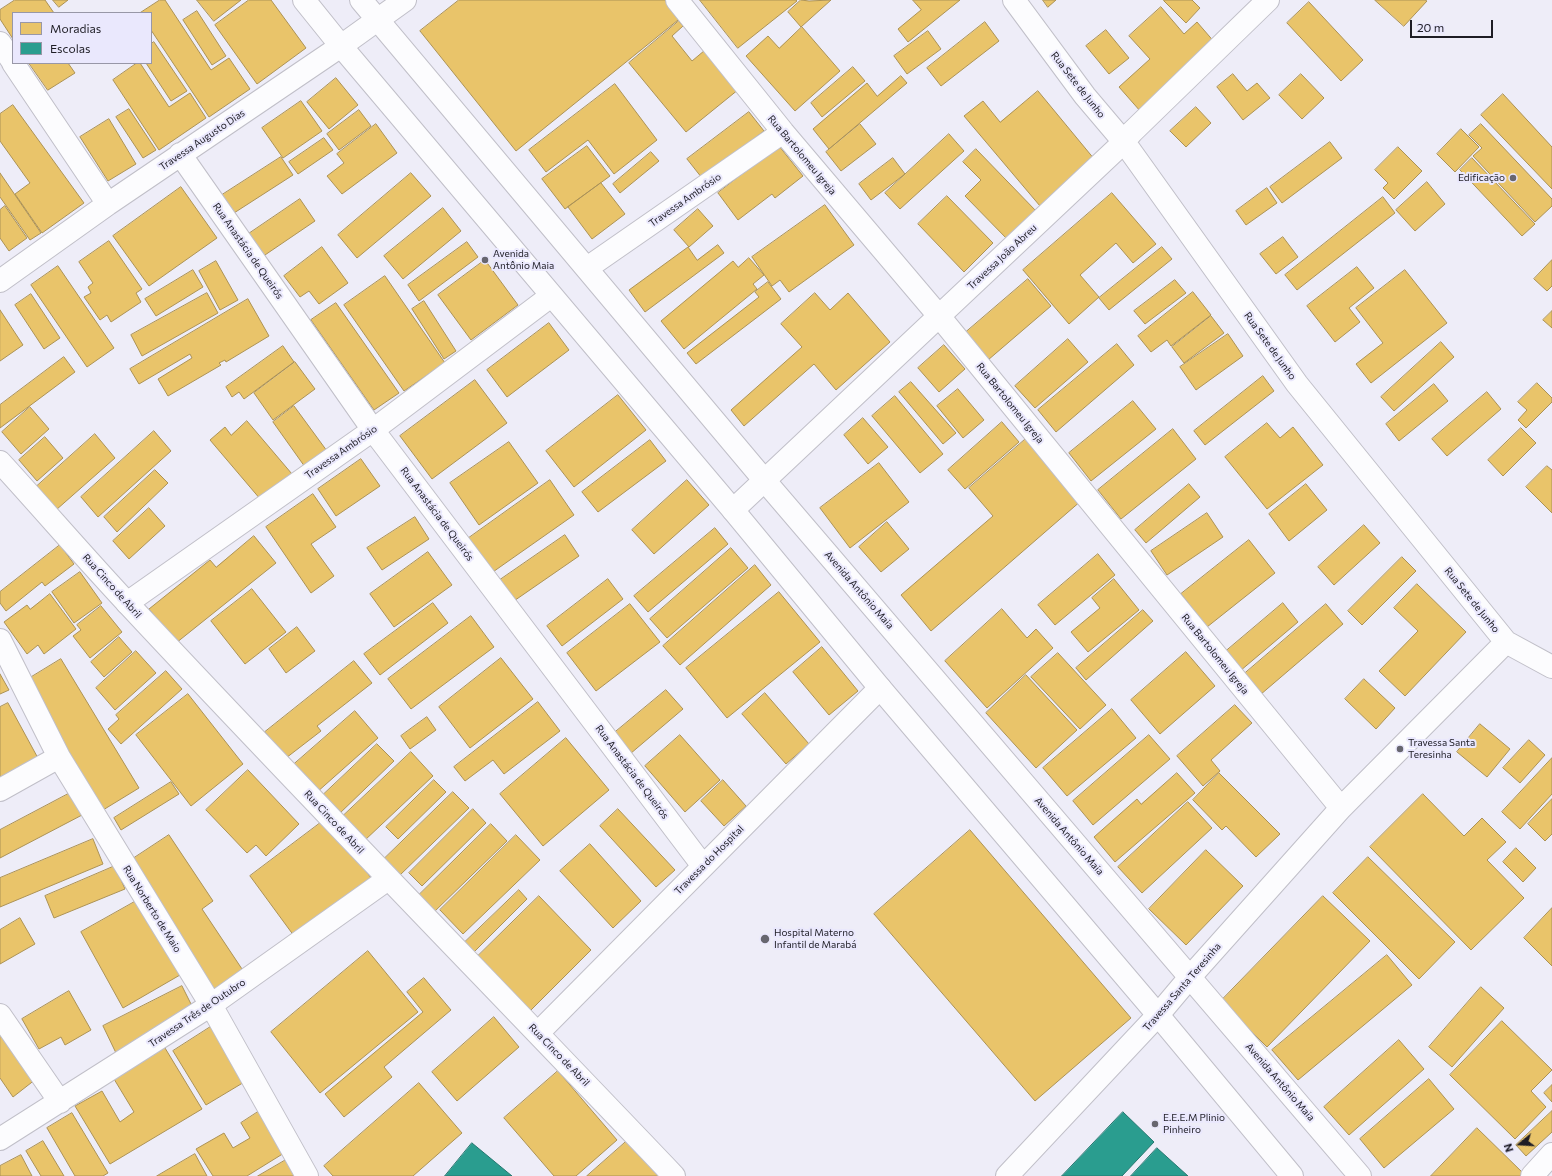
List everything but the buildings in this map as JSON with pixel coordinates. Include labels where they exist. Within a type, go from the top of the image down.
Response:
[{"type":"street","points":[[304,0],[551,296],[733,510],[880,688],[1158,1015],[1292,1176]]},
{"type":"street","name":"Avenida Antônio Maia","points":[[361,0],[765,481],[1360,1176]]},
{"type":"street","name":"Travessa Augusto Dias","points":[[0,281],[180,154],[341,46],[405,0]]},
{"type":"street","name":"Rua Bartolomeu Igreja","points":[[677,0],[783,132],[939,316],[1341,808]]},
{"type":"street","name":"Rua Sete de Junho","points":[[1014,0],[1084,96],[1124,142],[1297,384],[1506,642],[1552,667]]},
{"type":"street","name":"Travessa João Abreu","points":[[733,510],[1124,142],[1132,132],[1268,0]]},
{"type":"street","points":[[0,43],[12,61]]},
{"type":"street","points":[[14,64],[108,204]]},
{"type":"street","name":"Travessa Ambrósio","points":[[587,268],[783,132]]},
{"type":"street","name":"Rua Anastácia de Queirós","points":[[180,154],[373,430],[703,866]]},
{"type":"street","name":"Travessa Ambrósio","points":[[127,603],[373,430],[551,296]]},
{"type":"street","name":"Rua Cinco de Abril","points":[[0,462],[127,603],[388,879],[538,1033],[674,1176]]},
{"type":"street","name":"Rua Norberto de Maio","points":[[0,640],[59,757],[211,1005],[307,1176]]},
{"type":"street","name":"Travessa Santa Teresinha","points":[[1007,1176],[1158,1015],[1341,808],[1506,642]]},
{"type":"street","name":"Travessa do Hospital","points":[[538,1033],[880,688]]},
{"type":"street","points":[[0,790],[59,757]]},
{"type":"street","name":"Travessa Três de Outubro","points":[[0,1139],[211,1005],[388,879]]},
{"type":"street","points":[[0,1015],[60,1102]]},
{"type":"street","points":[[1532,1176],[1552,1154]]},
{"type":"place","name":"Edificação","points":[[1513,178]]},
{"type":"place","name":"Avenida Antônio Maia","points":[[485,260]]},
{"type":"place","name":"Travessa Santa Teresinha","points":[[1400,749]]},
{"type":"place","name":"Hospital Materno Infantil de Marabá","points":[[765,939]]},
{"type":"place","name":"E.E.E.M Plinio Pinheiro","points":[[1155,1124]]}]
